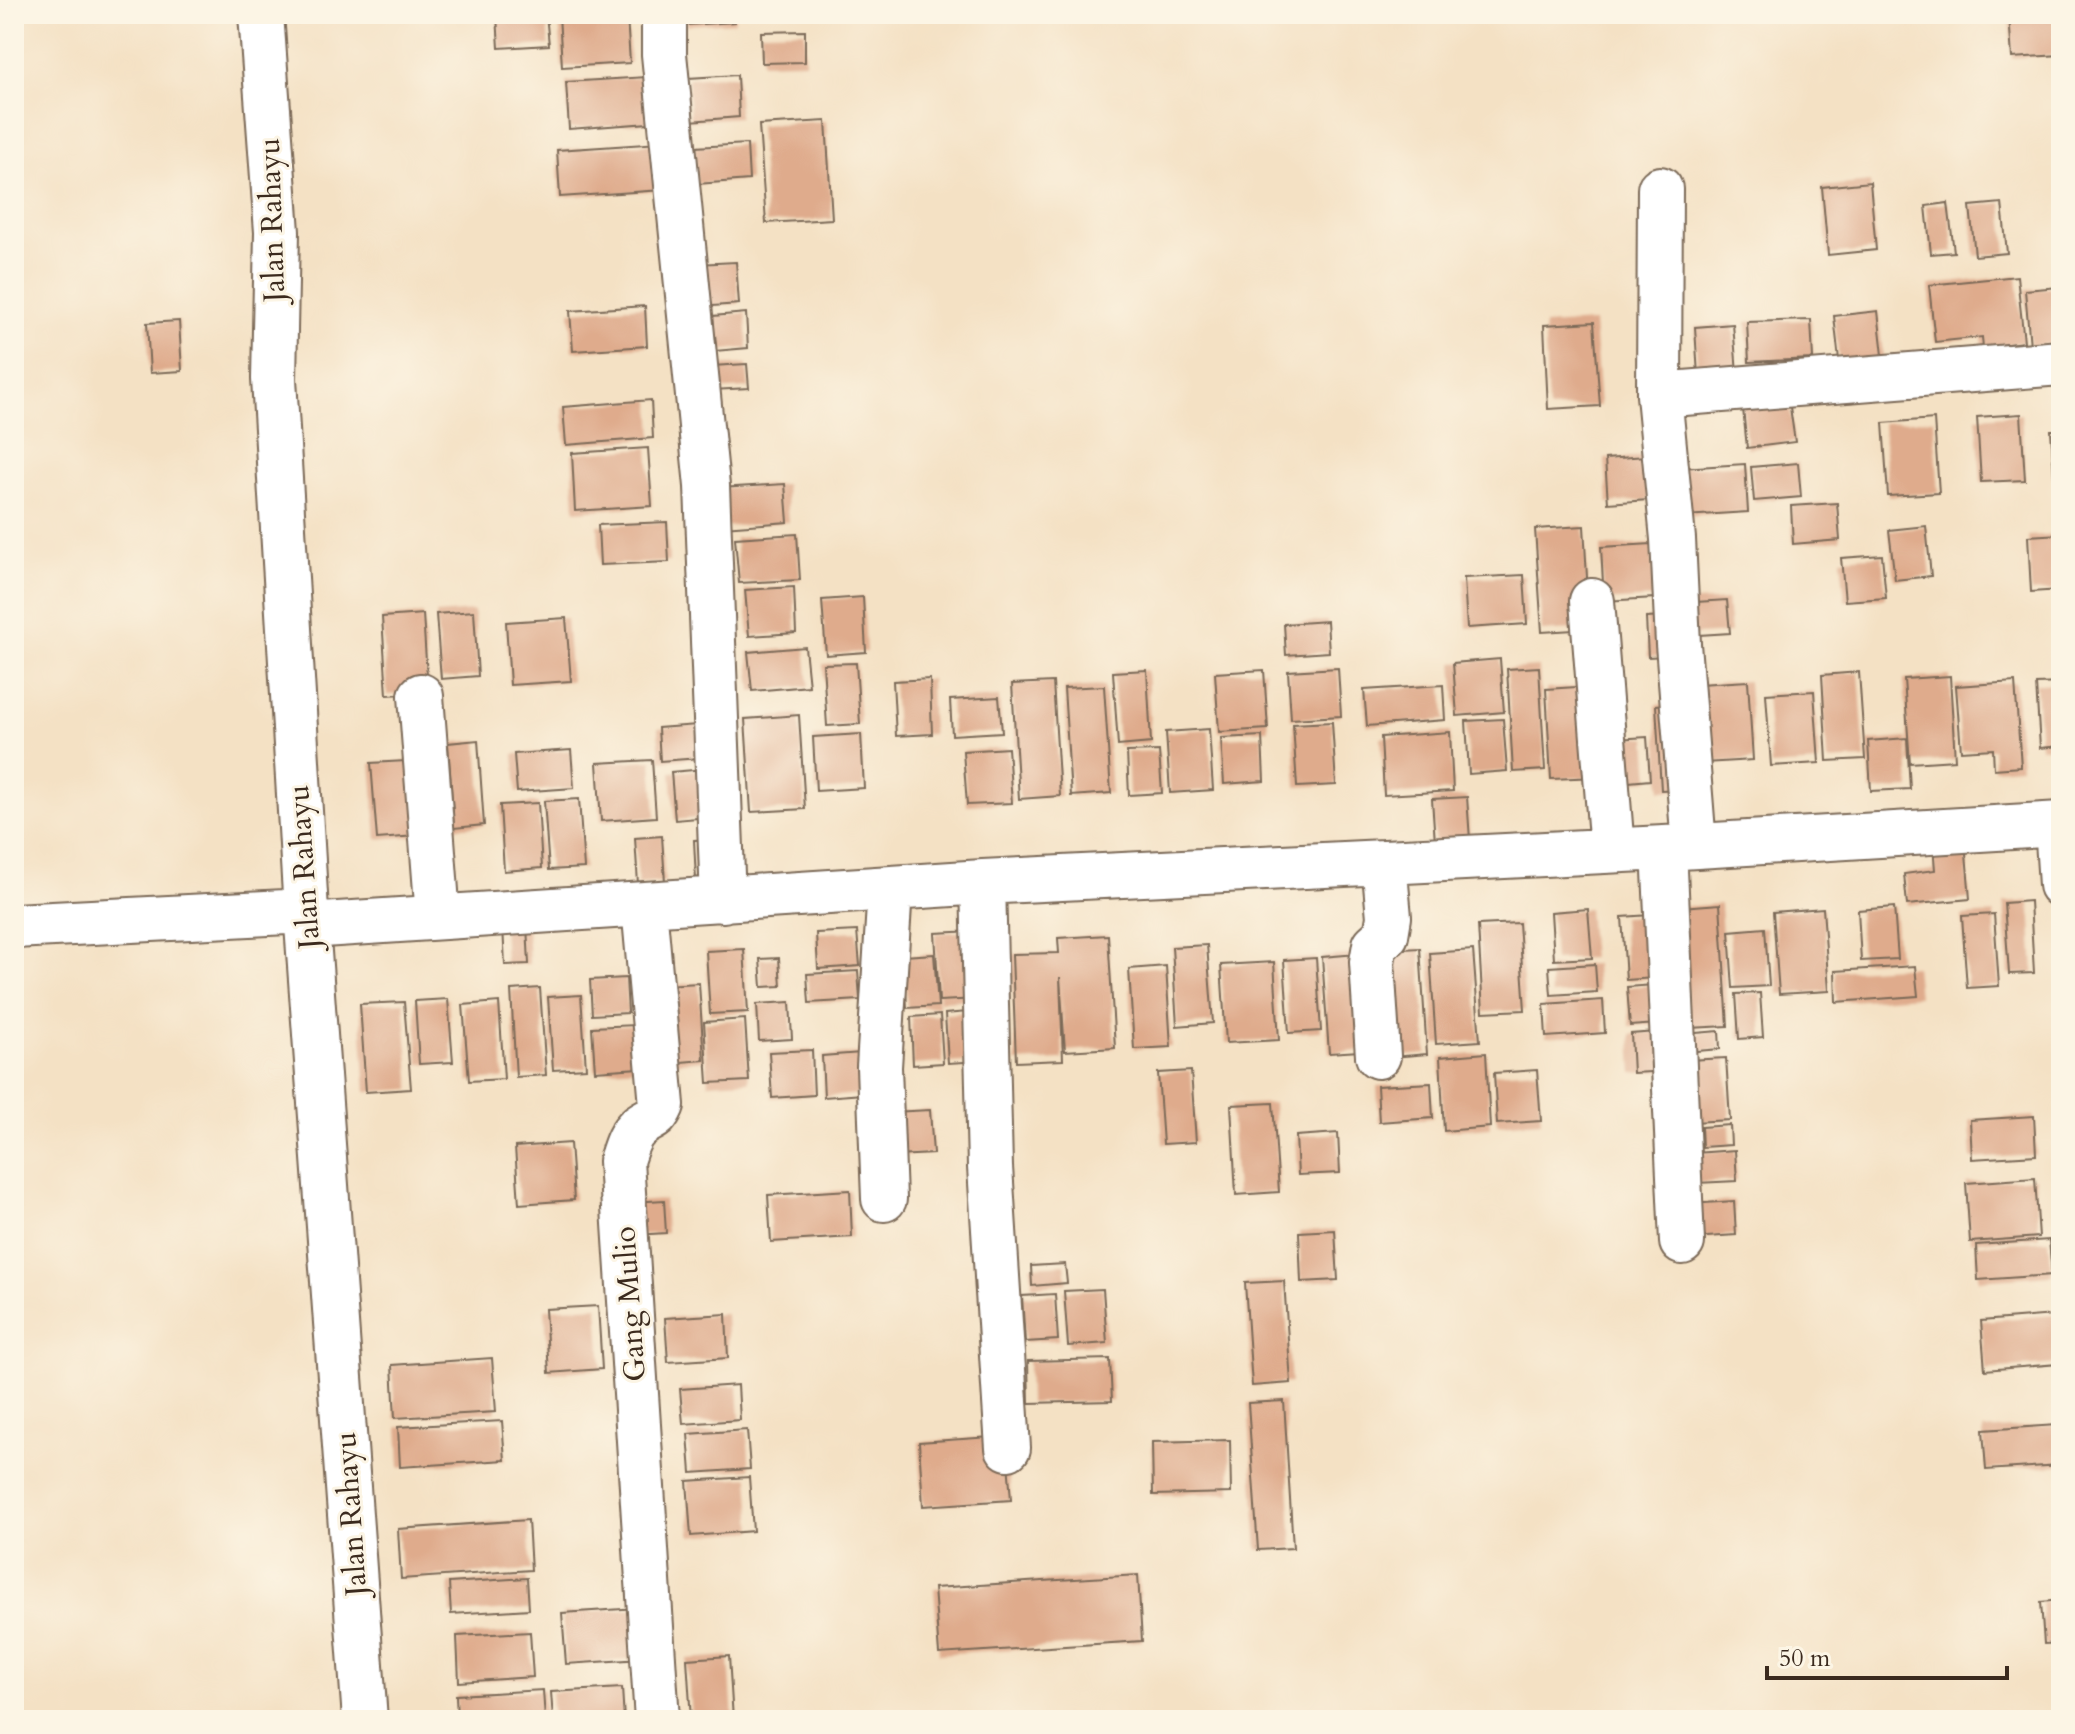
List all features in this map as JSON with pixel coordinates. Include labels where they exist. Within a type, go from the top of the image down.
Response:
[{"type":"street","name":"Jalan Rahayu","points":[[261,14],[277,232],[274,379],[306,918],[365,1720]]},
{"type":"street","points":[[664,14],[664,54],[707,486],[723,900]]},
{"type":"street","points":[[1660,189],[1659,395],[1673,539],[1678,644],[1682,1242]]},
{"type":"street","points":[[1659,395],[2061,363]]},
{"type":"street","points":[[1592,601],[1612,850]]},
{"type":"street","points":[[421,696],[438,917]]},
{"type":"street","points":[[14,926],[438,917],[983,882],[2059,824],[2061,885]]},
{"type":"street","points":[[1378,1056],[1372,962],[1375,945],[1386,935],[1389,917],[1384,862]]},
{"type":"street","points":[[983,882],[990,1167],[1008,1448]]},
{"type":"street","points":[[884,1199],[879,1067],[890,889]]},
{"type":"street","name":"Gang Mulio","points":[[644,906],[662,1105],[657,1117],[639,1126],[629,1138],[621,1161],[657,1720]]},
{"type":"building","points":[[546,14],[549,45],[499,48],[497,15]]},
{"type":"building","points":[[559,14],[591,14],[591,18],[627,16],[630,63],[562,67]]},
{"type":"building","points":[[687,14],[734,14],[735,22],[687,25]]},
{"type":"building","points":[[2009,14],[2061,14],[2061,55],[2012,58]]},
{"type":"building","points":[[805,31],[805,62],[762,63],[761,32]]},
{"type":"building","points":[[737,75],[739,117],[690,121],[688,78]]},
{"type":"building","points":[[647,77],[649,123],[569,129],[566,82]]},
{"type":"building","points":[[826,121],[832,219],[766,223],[759,125]]},
{"type":"building","points":[[660,143],[663,190],[560,197],[557,150]]},
{"type":"building","points":[[747,144],[749,180],[697,184],[695,147]]},
{"type":"building","points":[[1870,182],[1876,250],[1828,255],[1822,187]]},
{"type":"building","points":[[1948,203],[1954,252],[1931,254],[1926,206]]},
{"type":"building","points":[[2002,203],[2007,253],[1975,256],[1970,206]]},
{"type":"building","points":[[736,262],[739,304],[699,307],[697,264]]},
{"type":"building","points":[[2017,276],[2024,342],[1983,347],[1982,337],[1935,342],[1929,285]]},
{"type":"building","points":[[2059,287],[2061,343],[2030,346],[2025,290]]},
{"type":"building","points":[[645,306],[647,346],[573,351],[570,311]]},
{"type":"building","points":[[1878,311],[1884,364],[1840,369],[1834,316]]},
{"type":"building","points":[[746,313],[748,348],[715,351],[713,316]]},
{"type":"building","points":[[1811,320],[1813,359],[1749,362],[1747,322]]},
{"type":"building","points":[[179,321],[182,371],[150,373],[147,323]]},
{"type":"building","points":[[1594,322],[1600,406],[1548,409],[1544,325]]},
{"type":"building","points":[[1733,324],[1737,373],[1698,376],[1695,327]]},
{"type":"building","points":[[747,364],[749,388],[712,390],[711,366]]},
{"type":"building","points":[[1788,393],[1795,442],[1747,448],[1742,399]]},
{"type":"building","points":[[651,400],[653,438],[566,445],[563,407]]},
{"type":"building","points":[[2021,414],[2025,480],[1981,482],[1977,417]]},
{"type":"building","points":[[1934,419],[1939,493],[1888,496],[1883,423]]},
{"type":"building","points":[[2051,430],[2061,430],[2061,476],[2054,477]]},
{"type":"building","points":[[648,448],[652,506],[575,511],[572,453]]},
{"type":"building","points":[[1646,456],[1648,500],[1608,503],[1605,459]]},
{"type":"building","points":[[1798,463],[1801,497],[1754,501],[1751,467]]},
{"type":"building","points":[[1745,464],[1748,512],[1684,516],[1681,468]]},
{"type":"building","points":[[785,484],[788,522],[723,527],[720,488]]},
{"type":"building","points":[[1837,503],[1840,540],[1793,544],[1791,506]]},
{"type":"building","points":[[667,522],[669,562],[600,565],[598,525]]},
{"type":"building","points":[[1584,526],[1590,629],[1542,632],[1535,529]]},
{"type":"building","points":[[1926,526],[1931,576],[1895,580],[1889,530]]},
{"type":"building","points":[[797,534],[800,580],[739,583],[735,538]]},
{"type":"building","points":[[2061,534],[2061,590],[2031,592],[2028,536]]},
{"type":"building","points":[[1652,544],[1655,598],[1604,601],[1601,547]]},
{"type":"building","points":[[1882,555],[1886,598],[1845,601],[1841,558]]},
{"type":"building","points":[[1524,575],[1527,624],[1467,628],[1464,578]]},
{"type":"building","points":[[794,587],[796,633],[749,636],[745,590]]},
{"type":"building","points":[[863,597],[866,652],[826,655],[822,600]]},
{"type":"building","points":[[1727,600],[1730,633],[1683,636],[1680,603]]},
{"type":"building","points":[[474,611],[478,676],[441,679],[436,614]]},
{"type":"building","points":[[423,614],[428,693],[387,695],[382,617]]},
{"type":"building","points":[[1664,617],[1666,656],[1648,657],[1646,618]]},
{"type":"building","points":[[566,618],[571,681],[510,685],[506,622]]},
{"type":"building","points":[[1327,621],[1329,652],[1286,655],[1284,624]]},
{"type":"building","points":[[805,647],[809,686],[752,691],[748,652]]},
{"type":"building","points":[[1500,659],[1504,712],[1457,716],[1453,663]]},
{"type":"building","points":[[856,663],[860,724],[827,726],[823,664]]},
{"type":"building","points":[[1539,667],[1545,770],[1513,772],[1507,669]]},
{"type":"building","points":[[1338,668],[1341,716],[1291,719],[1288,671]]},
{"type":"building","points":[[1147,670],[1151,743],[1118,746],[1113,672]]},
{"type":"building","points":[[1264,670],[1268,729],[1219,732],[1215,673]]},
{"type":"building","points":[[1859,672],[1865,759],[1827,761],[1822,675]]},
{"type":"building","points":[[1950,676],[1955,760],[1910,763],[1904,679]]},
{"type":"building","points":[[930,679],[932,734],[896,736],[893,681]]},
{"type":"building","points":[[1748,681],[1753,760],[1704,763],[1699,684]]},
{"type":"building","points":[[1053,682],[1060,796],[1019,799],[1012,684]]},
{"type":"building","points":[[2015,682],[2021,767],[1994,769],[1993,749],[1961,751],[1956,686]]},
{"type":"building","points":[[2061,683],[2061,746],[2040,748],[2036,684]]},
{"type":"building","points":[[1443,685],[1445,720],[1367,726],[1364,690]]},
{"type":"building","points":[[1104,686],[1111,793],[1071,796],[1064,688]]},
{"type":"building","points":[[1592,686],[1598,777],[1551,779],[1546,689]]},
{"type":"building","points":[[1814,691],[1819,763],[1771,766],[1766,694]]},
{"type":"building","points":[[999,697],[1002,732],[952,735],[950,700]]},
{"type":"building","points":[[1674,703],[1680,789],[1661,790],[1656,705]]},
{"type":"building","points":[[799,715],[805,809],[751,812],[745,719]]},
{"type":"building","points":[[1503,719],[1507,771],[1469,774],[1466,721]]},
{"type":"building","points":[[1332,722],[1336,785],[1297,787],[1293,724]]},
{"type":"building","points":[[697,725],[700,758],[660,761],[658,728]]},
{"type":"building","points":[[1209,729],[1213,790],[1170,793],[1166,732]]},
{"type":"building","points":[[1450,732],[1453,791],[1384,795],[1381,737]]},
{"type":"building","points":[[861,734],[864,788],[816,791],[813,737]]},
{"type":"building","points":[[1262,736],[1264,781],[1224,784],[1221,738]]},
{"type":"building","points":[[1647,737],[1650,780],[1618,783],[1616,739]]},
{"type":"building","points":[[1907,738],[1910,789],[1871,791],[1868,741]]},
{"type":"building","points":[[478,740],[484,825],[454,828],[448,743]]},
{"type":"building","points":[[1008,748],[1012,803],[967,805],[963,751]]},
{"type":"building","points":[[571,750],[574,788],[517,792],[514,754]]},
{"type":"building","points":[[1159,751],[1162,793],[1129,795],[1127,752]]},
{"type":"building","points":[[424,760],[430,835],[377,839],[371,763]]},
{"type":"building","points":[[652,760],[656,817],[601,821],[597,763]]},
{"type":"building","points":[[705,769],[709,817],[675,820],[671,772]]},
{"type":"building","points":[[1467,797],[1471,854],[1436,856],[1432,799]]},
{"type":"building","points":[[579,799],[584,868],[549,870],[544,801]]},
{"type":"building","points":[[538,803],[542,868],[504,871],[500,805]]},
{"type":"building","points":[[662,836],[665,882],[638,884],[635,838]]},
{"type":"building","points":[[717,839],[720,878],[696,880],[694,840]]},
{"type":"building","points":[[1965,842],[1970,899],[1907,905],[1904,874],[1935,870],[1933,845]]},
{"type":"building","points":[[2030,901],[2034,973],[2009,974],[2004,903]]},
{"type":"building","points":[[1720,904],[1728,1026],[1689,1028],[1681,907]]},
{"type":"building","points":[[1894,907],[1898,959],[1861,961],[1858,910]]},
{"type":"building","points":[[1823,908],[1829,991],[1779,994],[1773,912]]},
{"type":"building","points":[[1588,909],[1592,958],[1554,960],[1551,912]]},
{"type":"building","points":[[1665,914],[1669,977],[1626,980],[1622,917]]},
{"type":"building","points":[[1994,914],[1999,986],[1967,988],[1962,916]]},
{"type":"building","points":[[1519,923],[1525,1010],[1483,1012],[1478,925]]},
{"type":"building","points":[[527,925],[529,964],[505,965],[503,926]]},
{"type":"building","points":[[1765,928],[1769,986],[1733,988],[1729,931]]},
{"type":"building","points":[[857,931],[860,966],[818,969],[816,933]]},
{"type":"building","points":[[974,931],[979,999],[939,1001],[935,933]]},
{"type":"building","points":[[1108,935],[1115,1048],[1065,1051],[1060,977],[1063,1060],[1016,1062],[1012,954],[1059,953],[1058,938]]},
{"type":"building","points":[[1207,945],[1213,1023],[1177,1026],[1172,947]]},
{"type":"building","points":[[1420,948],[1427,1054],[1393,1057],[1386,950]]},
{"type":"building","points":[[744,949],[748,1012],[710,1014],[706,951]]},
{"type":"building","points":[[1473,950],[1480,1041],[1436,1044],[1430,953]]},
{"type":"building","points":[[1369,953],[1375,1050],[1329,1053],[1322,957]]},
{"type":"building","points":[[934,954],[938,1006],[907,1008],[904,956]]},
{"type":"building","points":[[779,958],[781,986],[762,987],[760,959]]},
{"type":"building","points":[[1316,958],[1321,1031],[1289,1033],[1284,960]]},
{"type":"building","points":[[1274,962],[1279,1040],[1226,1043],[1221,965]]},
{"type":"building","points":[[1595,964],[1597,992],[1551,995],[1549,967]]},
{"type":"building","points":[[1166,966],[1171,1047],[1134,1049],[1129,969]]},
{"type":"building","points":[[1915,966],[1918,996],[1836,1002],[1835,971]]},
{"type":"building","points":[[858,971],[860,1000],[809,1003],[807,974]]},
{"type":"building","points":[[626,978],[628,1013],[592,1015],[590,980]]},
{"type":"building","points":[[699,983],[704,1060],[669,1063],[664,985]]},
{"type":"building","points":[[1668,984],[1671,1023],[1630,1026],[1627,987]]},
{"type":"building","points":[[540,988],[546,1075],[516,1077],[511,990]]},
{"type":"building","points":[[1760,993],[1763,1037],[1739,1039],[1736,994]]},
{"type":"building","points":[[581,995],[586,1068],[553,1070],[548,997]]},
{"type":"building","points":[[448,999],[453,1062],[419,1064],[415,1001]]},
{"type":"building","points":[[1603,1000],[1605,1033],[1546,1037],[1544,1004]]},
{"type":"building","points":[[404,1002],[411,1089],[366,1092],[360,1004]]},
{"type":"building","points":[[499,1002],[504,1079],[469,1081],[463,1005]]},
{"type":"building","points":[[790,1002],[792,1039],[759,1041],[757,1004]]},
{"type":"building","points":[[979,1011],[982,1061],[948,1063],[945,1014]]},
{"type":"building","points":[[940,1015],[943,1063],[913,1065],[911,1017]]},
{"type":"building","points":[[745,1019],[749,1081],[708,1083],[704,1022]]},
{"type":"building","points":[[636,1025],[639,1068],[595,1071],[592,1027]]},
{"type":"building","points":[[1668,1031],[1670,1071],[1633,1073],[1631,1034]]},
{"type":"building","points":[[1719,1031],[1720,1049],[1685,1052],[1684,1034]]},
{"type":"building","points":[[812,1050],[814,1095],[772,1098],[769,1052]]},
{"type":"building","points":[[861,1053],[863,1094],[824,1097],[822,1056]]},
{"type":"building","points":[[1486,1053],[1490,1127],[1444,1131],[1440,1057]]},
{"type":"building","points":[[1726,1058],[1730,1120],[1692,1122],[1688,1060]]},
{"type":"building","points":[[1537,1070],[1541,1121],[1497,1124],[1494,1073]]},
{"type":"building","points":[[1191,1071],[1196,1142],[1163,1144],[1158,1073]]},
{"type":"building","points":[[1431,1083],[1433,1118],[1379,1122],[1377,1086]]},
{"type":"building","points":[[1273,1103],[1279,1192],[1236,1195],[1231,1105]]},
{"type":"building","points":[[930,1110],[933,1154],[895,1156],[892,1112]]},
{"type":"building","points":[[2034,1116],[2036,1155],[1972,1159],[1970,1120]]},
{"type":"building","points":[[1730,1125],[1731,1145],[1702,1147],[1701,1127]]},
{"type":"building","points":[[1338,1133],[1340,1173],[1298,1175],[1296,1136]]},
{"type":"building","points":[[570,1143],[574,1200],[519,1204],[515,1147]]},
{"type":"building","points":[[1735,1150],[1737,1181],[1697,1183],[1695,1153]]},
{"type":"building","points":[[2035,1178],[2039,1237],[1970,1242],[1966,1183]]},
{"type":"building","points":[[850,1190],[852,1237],[771,1242],[768,1195]]},
{"type":"building","points":[[664,1200],[666,1233],[635,1235],[633,1202]]},
{"type":"building","points":[[1734,1201],[1736,1235],[1692,1238],[1690,1204]]},
{"type":"building","points":[[1335,1230],[1338,1280],[1301,1282],[1299,1232]]},
{"type":"building","points":[[2049,1240],[2052,1275],[1978,1280],[1976,1245]]},
{"type":"building","points":[[1065,1264],[1067,1283],[1032,1286],[1031,1266]]},
{"type":"building","points":[[1284,1281],[1291,1383],[1252,1386],[1245,1283]]},
{"type":"building","points":[[1103,1289],[1107,1343],[1068,1346],[1064,1291]]},
{"type":"building","points":[[1055,1294],[1058,1340],[1025,1342],[1022,1296]]},
{"type":"building","points":[[598,1306],[602,1369],[549,1373],[545,1309]]},
{"type":"building","points":[[726,1314],[728,1358],[668,1362],[665,1318]]},
{"type":"building","points":[[2054,1315],[2058,1364],[1985,1370],[1981,1321]]},
{"type":"building","points":[[492,1358],[496,1412],[395,1418],[392,1365]]},
{"type":"building","points":[[1110,1359],[1112,1401],[1029,1403],[1028,1361]]},
{"type":"building","points":[[738,1385],[740,1420],[683,1424],[680,1389]]},
{"type":"building","points":[[1284,1401],[1293,1548],[1258,1550],[1248,1403]]},
{"type":"building","points":[[502,1421],[505,1460],[400,1467],[398,1427]]},
{"type":"building","points":[[2057,1425],[2060,1465],[1986,1470],[1983,1430]]},
{"type":"building","points":[[747,1430],[750,1469],[691,1473],[688,1434]]},
{"type":"building","points":[[1006,1436],[1011,1500],[923,1506],[919,1442]]},
{"type":"building","points":[[1230,1440],[1231,1493],[1153,1495],[1152,1442]]},
{"type":"building","points":[[749,1477],[753,1531],[691,1536],[687,1481]]},
{"type":"building","points":[[528,1520],[531,1570],[401,1579],[398,1529]]},
{"type":"building","points":[[1138,1575],[1142,1641],[939,1654],[934,1588]]},
{"type":"building","points":[[527,1578],[529,1609],[451,1614],[449,1583]]},
{"type":"building","points":[[2061,1600],[2061,1643],[2044,1644],[2041,1602]]},
{"type":"building","points":[[638,1608],[642,1659],[566,1664],[562,1613]]},
{"type":"building","points":[[530,1632],[533,1677],[459,1682],[457,1636]]},
{"type":"building","points":[[2061,1651],[2061,1694],[2057,1694],[2053,1652]]},
{"type":"building","points":[[729,1656],[733,1720],[691,1720],[687,1659]]},
{"type":"building","points":[[622,1688],[624,1720],[553,1720],[551,1692]]},
{"type":"building","points":[[543,1690],[545,1720],[457,1720],[456,1695]]}]
